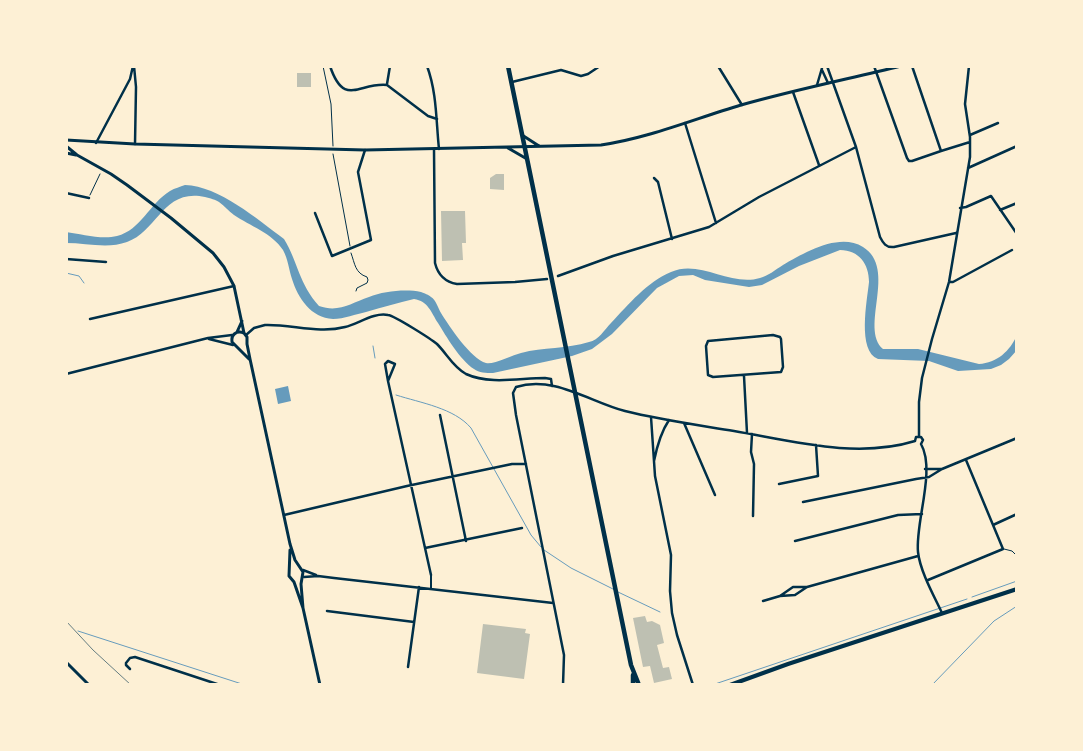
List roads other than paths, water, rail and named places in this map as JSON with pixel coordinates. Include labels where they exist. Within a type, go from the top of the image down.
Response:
[{"type":"main road","points":[[508,66],[617,595],[633,671],[638,685]]},
{"type":"main road","points":[[730,685],[941,612],[1017,589]]},
{"type":"main road","points":[[633,671],[633,685]]},
{"type":"street","points":[[330,66],[338,84],[346,89],[359,90],[380,84],[387,85],[431,118],[437,119]]},
{"type":"street","points":[[387,85],[390,66]]},
{"type":"street","points":[[427,66],[431,78],[437,119],[435,264],[441,276],[448,282],[457,284],[547,279]]},
{"type":"street","points":[[512,82],[561,70],[577,76],[588,74],[600,66]]},
{"type":"street","points":[[718,66],[742,105]]},
{"type":"street","points":[[827,66],[856,147],[882,241],[888,247],[956,233]]},
{"type":"street","points":[[874,66],[909,161],[970,142]]},
{"type":"street","points":[[66,140],[96,143],[365,150],[542,147],[613,143],[638,138],[742,105],[901,66]]},
{"type":"street","points":[[912,66],[941,150]]},
{"type":"street","points":[[915,441],[915,438],[918,436],[919,402],[923,373],[949,282],[967,168],[970,142],[965,104],[968,66]]},
{"type":"street","points":[[96,143],[134,67]]},
{"type":"street","points":[[134,67],[136,87],[135,144]]},
{"type":"street","points":[[822,67],[828,84]]},
{"type":"street","points":[[816,87],[822,67]]},
{"type":"street","points":[[126,86],[131,84],[136,87]]},
{"type":"street","points":[[793,92],[819,165]]},
{"type":"street","points":[[684,123],[716,223]]},
{"type":"street","points":[[969,135],[998,123]]},
{"type":"street","points":[[522,135],[534,144],[542,147]]},
{"type":"street","points":[[66,145],[76,142]]},
{"type":"street","points":[[76,142],[72,147],[77,155]]},
{"type":"street","points":[[66,145],[77,155],[111,174],[169,216],[213,253],[224,267],[234,286],[248,340],[247,344],[283,515],[295,560],[303,578],[303,608]]},
{"type":"street","points":[[967,168],[1017,146]]},
{"type":"street","points":[[506,147],[527,159]]},
{"type":"street","points":[[558,276],[613,256],[703,230],[759,197],[856,147]]},
{"type":"street","points":[[315,213],[332,256],[371,240],[358,172],[365,150]]},
{"type":"street","points":[[66,153],[77,155]]},
{"type":"street","points":[[654,178],[658,182],[672,239]]},
{"type":"street","points":[[66,193],[89,198]]},
{"type":"street","points":[[960,208],[991,196],[1017,234]]},
{"type":"street","points":[[1000,210],[1017,203]]},
{"type":"street","points":[[949,282],[953,282],[1012,250]]},
{"type":"street","points":[[66,259],[106,262]]},
{"type":"street","points":[[90,319],[234,286]]},
{"type":"street","points":[[237,332],[245,334],[254,328],[265,325],[327,329],[342,328],[378,316],[388,315],[435,343],[466,374],[477,378],[505,380],[545,378],[551,379],[552,386]]},
{"type":"street","points":[[66,374],[208,338],[233,335],[237,332],[242,320]]},
{"type":"street","points":[[233,335],[231,340],[233,345]]},
{"type":"street","points":[[774,335],[780,337],[783,367],[781,372],[744,376],[710,377],[706,346],[708,341],[774,335]]},
{"type":"street","points":[[208,338],[233,345],[250,359]]},
{"type":"street","points":[[237,348],[242,348],[247,344]]},
{"type":"street","points":[[388,381],[395,364],[388,361],[385,364],[388,381],[412,485],[431,575],[432,589]]},
{"type":"street","points":[[744,376],[747,433]]},
{"type":"street","points":[[564,685],[564,655],[515,408],[514,390],[516,387],[525,385],[552,386],[620,410],[684,423],[816,445],[865,448],[915,441],[917,444],[921,444]]},
{"type":"street","points":[[440,415],[466,540]]},
{"type":"street","points":[[652,417],[654,466],[671,555],[670,593],[672,613],[677,635],[694,685]]},
{"type":"street","points":[[654,466],[659,440],[669,420]]},
{"type":"street","points":[[684,423],[715,495]]},
{"type":"street","points":[[752,434],[751,452],[754,464],[753,516]]},
{"type":"street","points":[[918,436],[923,439],[921,444],[925,469],[918,556],[941,612]]},
{"type":"street","points":[[802,502],[916,478],[925,478],[1017,438]]},
{"type":"street","points":[[778,484],[818,476],[816,445]]},
{"type":"street","points":[[928,580],[1003,549],[966,460]]},
{"type":"street","points":[[283,515],[412,485],[490,469],[526,464]]},
{"type":"street","points":[[925,469],[942,470]]},
{"type":"street","points":[[795,542],[898,515],[922,514]]},
{"type":"street","points":[[992,525],[1017,514]]},
{"type":"street","points":[[425,548],[522,528]]},
{"type":"street","points":[[290,544],[290,579],[294,582],[303,608],[320,685]]},
{"type":"street","points":[[780,596],[792,587],[807,587],[918,556]]},
{"type":"street","points":[[290,572],[296,568],[318,576],[553,603]]},
{"type":"street","points":[[294,582],[298,582],[303,578],[318,576]]},
{"type":"street","points":[[408,667],[419,587]]},
{"type":"street","points":[[763,601],[780,596],[795,595],[807,587]]},
{"type":"street","points":[[327,612],[414,622]]},
{"type":"street","points":[[130,669],[126,666],[126,661],[135,657],[220,685]]},
{"type":"street","points":[[66,662],[89,685]]},
{"type":"lane","points":[[1003,549],[1012,551],[1017,556]]},
{"type":"water","points":[[185,185],[211,191],[224,197],[250,213],[284,239],[307,289],[319,306],[339,308],[381,293],[421,292],[433,298],[461,341],[474,355],[486,363],[493,363],[529,351],[572,346],[593,341],[646,288],[671,272],[693,269],[749,280],[769,274],[811,250],[843,242],[854,243],[863,247],[873,257],[878,269],[875,327],[877,339],[883,349],[918,349],[979,364],[997,359],[1007,351],[1017,335],[1017,350],[1001,365],[991,369],[958,371],[929,361],[878,359],[867,346],[865,336],[865,313],[869,282],[867,269],[858,255],[853,252],[840,250],[799,266],[762,285],[749,287],[705,280],[693,275],[679,276],[657,288],[612,334],[592,349],[572,356],[493,373],[485,373],[476,370],[464,360],[449,341],[429,308],[419,300],[414,299],[341,318],[325,318],[318,315],[306,306],[298,293],[285,253],[278,244],[267,234],[234,215],[219,202],[211,198],[191,196],[179,199],[170,204],[138,237],[127,242],[112,245],[66,243],[66,232],[105,237],[125,233],[133,228],[163,196]]},
{"type":"water","points":[[288,386],[291,401],[278,404],[275,389]]},
{"type":"waterway","points":[[66,273],[79,276],[84,283]]},
{"type":"waterway","points":[[373,346],[375,358]]},
{"type":"waterway","points":[[396,395],[446,411],[464,421],[471,428],[531,535],[541,547]]},
{"type":"waterway","points":[[544,550],[571,568],[615,590]]},
{"type":"waterway","points":[[972,597],[1017,581]]},
{"type":"waterway","points":[[618,592],[660,612]]},
{"type":"waterway","points":[[712,685],[967,599]]},
{"type":"waterway","points":[[932,685],[994,621],[1017,606]]},
{"type":"waterway","points":[[78,631],[245,685]]},
{"type":"railway","points":[[66,621],[93,650],[131,685]]}]
